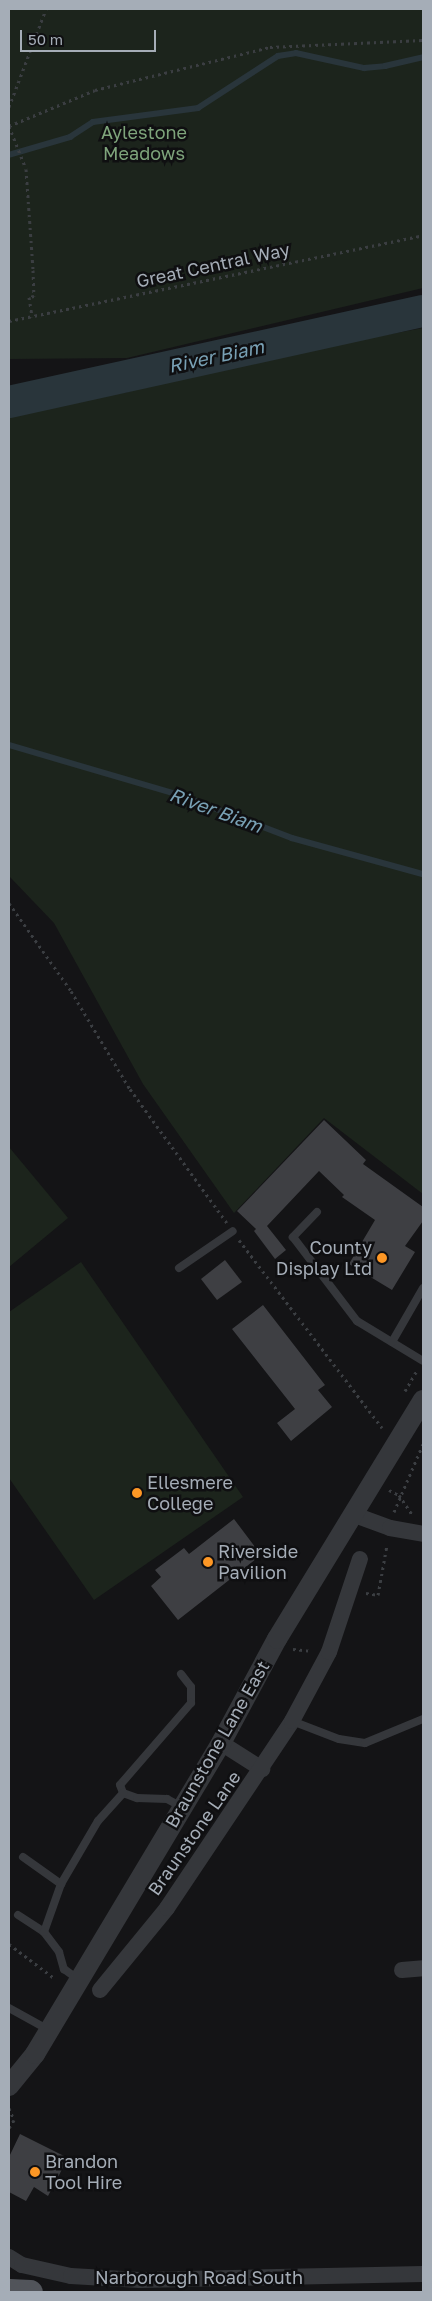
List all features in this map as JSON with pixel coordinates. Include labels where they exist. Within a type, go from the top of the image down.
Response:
[{"type":"main road","points":[[9,2290],[30,2292]]},
{"type":"street","name":"Braunstone Lane East","points":[[9,2086],[35,2054],[221,1743],[277,1639],[423,1400]]},
{"type":"street","points":[[352,1514],[390,1528],[423,1534]]},
{"type":"street","name":"Braunstone Lane","points":[[100,1990],[167,1908],[262,1769],[292,1721],[329,1652],[360,1559]]},
{"type":"street","name":"Braunstone Lane","points":[[221,1743],[262,1769]]},
{"type":"street","points":[[402,1970],[423,1968]]},
{"type":"street","name":"Narborough Road South","points":[[9,2257],[22,2265],[71,2276],[140,2280],[423,2274]]},
{"type":"lane","points":[[317,1212],[293,1237],[357,1321],[423,1361]]},
{"type":"lane","points":[[179,1268],[232,1231]]},
{"type":"lane","points":[[392,1342],[423,1288]]},
{"type":"lane","points":[[181,1674],[191,1687],[191,1703],[124,1778],[120,1786],[123,1793],[137,1798],[167,1799],[182,1807]]},
{"type":"lane","points":[[292,1721],[340,1739],[365,1743],[423,1719]]},
{"type":"lane","points":[[44,1932],[61,1884],[98,1821],[123,1793]]},
{"type":"lane","points":[[23,1856],[61,1884]]},
{"type":"lane","points":[[18,1915],[44,1932],[59,1952],[64,1969],[79,1980]]},
{"type":"lane","points":[[9,2008],[49,2030]]},
{"type":"path","points":[[9,107],[46,9]]},
{"type":"path","points":[[32,317],[29,297],[34,296],[33,270],[26,169],[9,126],[95,90],[270,47],[423,40]]},
{"type":"path","name":"Great Central Way","points":[[9,321],[423,235]]},
{"type":"path","points":[[9,903],[71,991],[130,1089],[232,1231],[382,1428]]},
{"type":"path","points":[[373,1481],[399,1495],[413,1516]]},
{"type":"path","points":[[9,1944],[56,1980]]},
{"type":"path","points":[[9,2108],[14,2120],[9,2128]]},
{"type":"green space","name":"Aylestone Meadows","points":[[9,9],[423,9],[423,288],[127,358],[9,359]]},
{"type":"green space","points":[[423,328],[423,1194],[324,1118],[234,1213],[143,1084],[54,923],[9,876],[9,408],[67,395],[124,393],[215,367]]},
{"type":"green space","points":[[9,1147],[68,1218],[9,1267]]},
{"type":"green space","points":[[81,1262],[243,1497],[94,1600],[9,1478],[9,1312]]},
{"type":"building","points":[[324,1120],[366,1160],[363,1164],[423,1207],[423,1221],[405,1246],[415,1252],[392,1290],[349,1264],[375,1220],[342,1197],[344,1195],[319,1171],[267,1226],[286,1250],[275,1259],[254,1231],[256,1229],[237,1211]]},
{"type":"building","points":[[225,1260],[242,1282],[217,1300],[201,1279]]},
{"type":"building","points":[[263,1305],[325,1385],[318,1390],[332,1407],[291,1441],[277,1423],[295,1409],[232,1329]]},
{"type":"building","name":"Riverside Pavilion","points":[[234,1519],[261,1555],[178,1620],[151,1586],[161,1577],[155,1570],[184,1548],[189,1554]]},
{"type":"building","name":"Brandon Tool Hire","points":[[20,2134],[68,2158],[48,2196],[34,2187],[26,2201],[9,2192],[9,2157]]},
{"type":"waterway","points":[[9,155],[70,137],[93,122],[198,108],[278,56],[296,53],[364,68],[385,66],[423,57]]},
{"type":"waterway","name":"River Biam","points":[[9,402],[423,311]]},
{"type":"waterway","name":"River Biam","points":[[9,745],[180,795],[292,838],[423,874]]},
{"type":"place","name":"County Display Ltd","points":[[382,1258]]},
{"type":"place","name":"Ellesmere College","points":[[137,1493]]},
{"type":"place","name":"Riverside Pavilion","points":[[208,1562]]},
{"type":"place","name":"Brandon Tool Hire","points":[[35,2172]]}]
